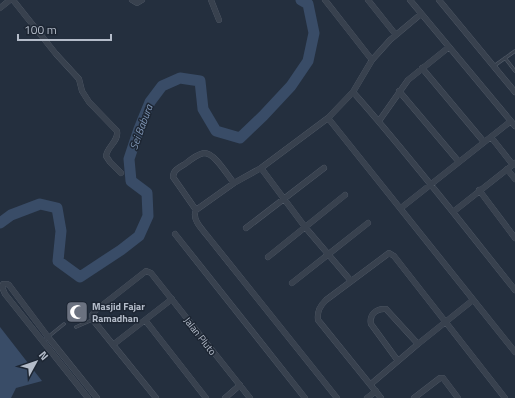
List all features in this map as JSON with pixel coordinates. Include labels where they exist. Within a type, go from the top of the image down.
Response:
[{"type":"street","points":[[0,8],[10,0]]},
{"type":"street","points":[[13,0],[56,54],[79,79],[82,90],[89,102],[117,131],[118,136],[108,150],[106,156],[120,173]]},
{"type":"street","points":[[132,0],[137,3],[142,0]]},
{"type":"street","points":[[212,0],[219,20]]},
{"type":"street","points":[[325,0],[372,60]]},
{"type":"street","points":[[368,0],[396,35]]},
{"type":"street","points":[[400,208],[484,142],[513,124],[410,0]]},
{"type":"street","points":[[439,0],[515,92]]},
{"type":"street","points":[[196,210],[234,183],[261,168],[328,118],[353,92],[372,60],[396,35],[422,14]]},
{"type":"street","points":[[378,120],[412,76],[449,47]]},
{"type":"street","points":[[422,68],[484,142]]},
{"type":"street","points":[[399,91],[459,162]]},
{"type":"street","points":[[353,92],[431,184],[515,290]]},
{"type":"street","points":[[328,118],[515,352]]},
{"type":"street","points":[[453,212],[479,190],[514,164],[491,137]]},
{"type":"street","points":[[234,183],[214,157],[208,154],[200,154],[180,167],[173,174],[173,177],[196,210],[196,220],[337,398]]},
{"type":"street","points":[[261,168],[305,227],[351,281]]},
{"type":"street","points":[[246,228],[324,168]]},
{"type":"street","points":[[507,169],[515,179]]},
{"type":"street","points":[[479,190],[515,238]]},
{"type":"street","points":[[268,257],[345,195]]},
{"type":"street","points":[[292,283],[368,223]]},
{"type":"street","points":[[175,234],[304,398]]},
{"type":"street","points":[[381,398],[318,320],[319,309],[322,304],[386,254],[392,254],[505,398]]},
{"type":"street","name":"Jalan Pluto","points":[[92,317],[97,309],[143,272],[146,271],[150,273],[250,398]]},
{"type":"street","points":[[91,390],[87,397],[3,290],[3,284],[7,284],[9,286],[48,337],[91,390],[97,398]]},
{"type":"street","points":[[114,344],[172,299]]},
{"type":"street","points":[[371,384],[473,300]]},
{"type":"street","points":[[398,361],[371,324],[371,315],[373,313],[380,309],[386,309],[418,344]]},
{"type":"street","points":[[92,317],[156,398]]},
{"type":"street","points":[[145,320],[206,398]]},
{"type":"street","points":[[414,398],[440,378],[443,378],[458,398]]},
{"type":"street","points":[[225,398],[240,385]]},
{"type":"street","points":[[367,398],[376,391]]},
{"type":"lane","points":[[494,66],[515,51]]},
{"type":"lane","points":[[505,58],[515,71]]},
{"type":"lane","points":[[76,327],[92,317]]},
{"type":"lane","points":[[43,342],[64,324]]},
{"type":"water","points":[[0,327],[42,381],[16,388],[11,398],[0,398]]},
{"type":"waterway","name":"Sei Babura","points":[[0,223],[11,215],[40,204],[57,208],[61,231],[58,261],[80,277],[121,250],[139,236],[148,216],[147,193],[131,181],[129,159],[150,102],[162,86],[180,78],[200,81],[203,109],[216,131],[240,138],[291,86],[308,61],[314,33],[308,4],[301,0]]},
{"type":"place","name":"Masjid Fajar Ramadhan","points":[[77,312]]}]
